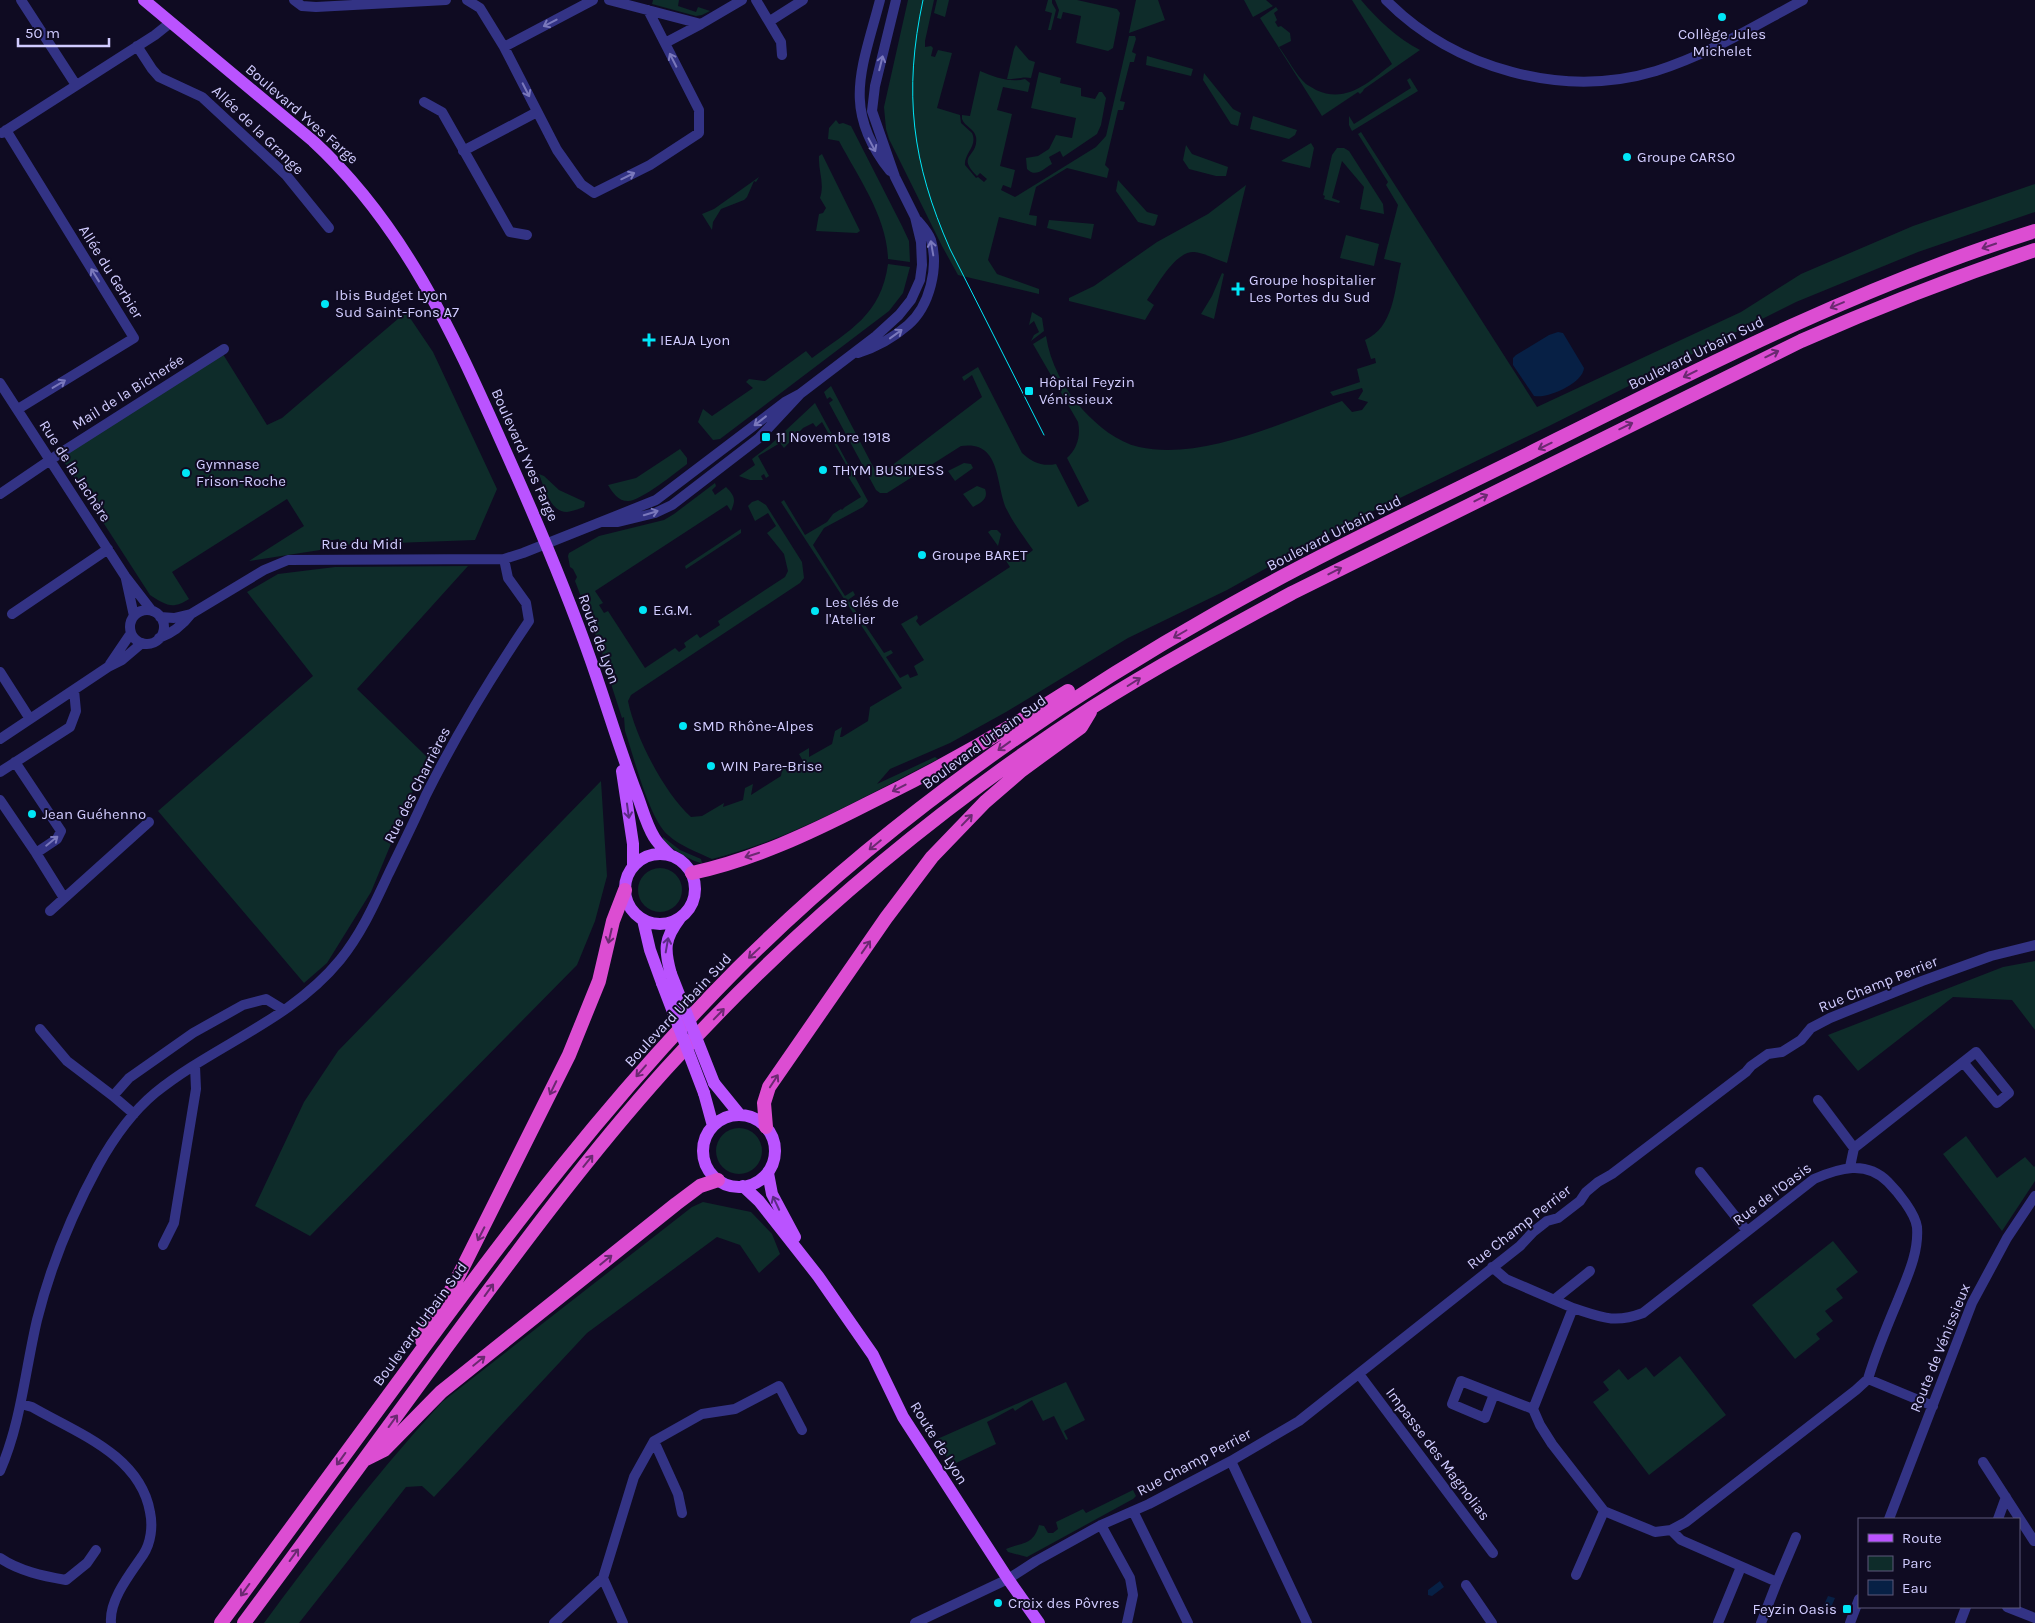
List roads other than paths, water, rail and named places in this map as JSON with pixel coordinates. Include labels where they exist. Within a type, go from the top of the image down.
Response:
[{"type":"highway","name":"Boulevard Urbain Sud","points":[[221,1623],[514,1225],[578,1144],[658,1052],[739,967],[859,858],[928,803],[1025,731],[1102,680],[1222,609],[1323,556],[1785,327],[1942,262],[2035,231]]},
{"type":"highway","points":[[244,1623],[528,1237],[591,1157],[666,1070],[748,984],[838,900],[994,775],[1092,708],[1214,635],[1292,593],[1801,341],[1886,303],[1960,275],[2035,250]]},
{"type":"highway","points":[[692,873],[765,851],[830,823],[985,743],[1078,685],[1102,680]]},
{"type":"highway","points":[[766,1127],[764,1103],[770,1087],[886,918],[932,857],[985,802],[1022,770],[1081,727],[1092,708]]},
{"type":"highway","points":[[422,1349],[423,1333],[453,1287],[569,1055],[599,981],[614,921],[625,890]]},
{"type":"highway","points":[[364,1460],[384,1450],[442,1392],[676,1204],[700,1186],[718,1180]]},
{"type":"main road","name":"Boulevard Yves Farge","points":[[144,0],[313,141],[339,165],[363,192],[425,284],[458,345],[546,544]]},
{"type":"main road","name":"Route de Lyon","points":[[546,544],[591,659],[619,746],[654,837],[670,856]]},
{"type":"main road","name":"Route de Lyon","points":[[619,746],[633,844],[633,867]]},
{"type":"main road","points":[[680,918],[662,924],[643,920],[634,912],[628,902],[625,890],[626,882],[633,867],[650,856],[660,854],[670,856],[686,865],[692,873],[696,893],[693,903],[688,912],[680,918],[670,932],[666,954],[671,974],[714,1083],[740,1115]]},
{"type":"main road","points":[[643,920],[650,950],[704,1093],[714,1126]]},
{"type":"main road","points":[[740,1115],[758,1121],[766,1127],[772,1138],[775,1150],[773,1162],[768,1173],[752,1184],[743,1186],[734,1186],[718,1180],[704,1160],[703,1148],[707,1136],[714,1126],[730,1116],[740,1115]]},
{"type":"main road","name":"Route de Lyon","points":[[768,1173],[772,1194],[780,1211],[818,1276]]},
{"type":"main road","name":"Route de Lyon","points":[[743,1186],[759,1201],[818,1276],[873,1355],[903,1417],[1008,1579],[1039,1623]]},
{"type":"street","points":[[21,0],[76,85]]},
{"type":"street","points":[[294,0],[302,6],[316,7],[446,0]]},
{"type":"street","points":[[467,0],[480,8],[504,47],[557,150],[581,184],[594,193],[650,165],[699,133],[699,110],[648,10]]},
{"type":"street","points":[[504,47],[593,0]]},
{"type":"street","points":[[608,0],[701,24]]},
{"type":"street","points":[[665,43],[742,0]]},
{"type":"street","points":[[756,0],[781,42],[782,55]]},
{"type":"street","points":[[770,21],[803,0]]},
{"type":"street","points":[[880,0],[859,85],[859,107],[867,135],[877,154],[896,177]]},
{"type":"street","points":[[896,0],[875,86],[872,111],[896,177]]},
{"type":"street","points":[[1386,0],[1404,18],[1424,33],[1474,59],[1517,72],[1573,82],[1630,77],[1683,62],[1803,0]]},
{"type":"street","points":[[3,132],[138,46],[170,23]]},
{"type":"street","name":"Allée de la Grange","points":[[138,46],[159,77],[202,97],[286,175],[329,228]]},
{"type":"street","points":[[424,102],[442,112],[510,232],[527,235]]},
{"type":"street","points":[[464,151],[537,112]]},
{"type":"street","name":"Allée du Gerbier","points":[[3,132],[134,338],[18,409]]},
{"type":"street","name":"Rue du Midi","points":[[156,614],[174,618],[191,614],[264,570],[288,560],[504,559],[603,522],[618,522],[646,515],[672,505],[759,438],[800,394],[899,315],[911,300],[920,280],[922,265],[921,242],[916,217],[896,177]]},
{"type":"street","name":"Mail de la Bicherée","points":[[0,494],[50,462],[58,454],[224,349]]},
{"type":"street","name":"Rue de la Jachère","points":[[0,383],[125,576],[156,614]]},
{"type":"street","points":[[12,614],[108,549]]},
{"type":"street","name":"Rue des Charrières","points":[[0,1471],[8,1453],[21,1404],[37,1319],[59,1254],[98,1166],[118,1132],[155,1093],[309,992],[339,961],[364,927],[440,768],[502,661],[529,622],[526,603],[508,578],[504,559]]},
{"type":"street","name":"Rue de la Jachère","points":[[125,576],[134,616]]},
{"type":"street","points":[[142,611],[156,614],[163,628],[159,638],[151,643],[137,641],[131,633],[130,624],[134,616],[142,611]]},
{"type":"street","name":"Rue du Midi","points":[[159,638],[170,634],[183,624],[191,614]]},
{"type":"street","points":[[108,667],[131,633]]},
{"type":"street","points":[[0,739],[108,667],[122,660],[142,643]]},
{"type":"street","points":[[0,672],[30,719]]},
{"type":"street","points":[[0,772],[70,727],[76,711],[74,690]]},
{"type":"street","points":[[15,762],[61,831],[57,839],[36,853]]},
{"type":"street","points":[[0,800],[64,898]]},
{"type":"street","points":[[50,911],[149,822]]},
{"type":"street","name":"Rue Champ Perrier","points":[[915,1623],[1008,1579],[1036,1561],[1101,1526],[1149,1504],[1231,1461],[1299,1421],[1520,1246],[1547,1221],[1558,1218],[1580,1201],[1586,1192],[1768,1054],[1782,1052],[1801,1040],[1811,1028],[1830,1018],[1922,981],[1992,956],[2035,945]]},
{"type":"street","points":[[113,1096],[129,1078],[154,1059],[193,1033],[243,1005],[266,999],[284,1010]]},
{"type":"street","points":[[40,1029],[67,1061],[134,1114]]},
{"type":"street","points":[[1573,1308],[1534,1409],[1540,1425],[1552,1444],[1604,1511],[1655,1532],[1671,1530],[1686,1522],[1723,1494],[1868,1379],[1915,1259],[1917,1225],[1901,1195],[1885,1179],[1866,1170],[1850,1167],[1854,1148],[1963,1062],[1976,1052],[2010,1093],[1997,1103],[1963,1062]]},
{"type":"street","points":[[163,1245],[174,1223],[196,1089],[195,1066]]},
{"type":"street","points":[[1818,1100],[1854,1148]]},
{"type":"street","name":"Rue de l'Oasis","points":[[1492,1267],[1506,1279],[1573,1308],[1608,1319],[1626,1320],[1643,1313],[1814,1178],[1835,1170],[1850,1167]]},
{"type":"street","points":[[1700,1172],[1747,1232]]},
{"type":"street","name":"Route de Vénissieux","points":[[1890,1518],[1972,1303],[2007,1238],[2035,1196]]},
{"type":"street","points":[[1554,1299],[1590,1270]]},
{"type":"street","name":"Impasse des Magnolias","points":[[1359,1374],[1494,1553]]},
{"type":"street","points":[[1868,1379],[1932,1406]]},
{"type":"street","points":[[554,1623],[603,1578],[634,1476],[654,1441],[702,1414],[735,1408],[779,1386],[802,1430]]},
{"type":"street","points":[[1494,1394],[1534,1409]]},
{"type":"street","points":[[21,1404],[32,1407],[104,1448],[129,1467],[138,1479],[148,1500],[152,1521],[148,1547],[119,1590],[111,1623]]},
{"type":"street","points":[[654,1441],[678,1494],[682,1513]]},
{"type":"street","points":[[1231,1461],[1307,1623]]},
{"type":"street","points":[[1983,1462],[2019,1518]]},
{"type":"street","points":[[1998,1518],[2006,1498]]},
{"type":"street","points":[[1133,1511],[1188,1623]]},
{"type":"street","points":[[1576,1575],[1604,1511]]},
{"type":"street","points":[[2020,1519],[2034,1540]]},
{"type":"street","points":[[1101,1526],[1130,1578],[1133,1595],[1127,1623]]},
{"type":"street","points":[[1671,1530],[1681,1540],[1777,1582]]},
{"type":"street","points":[[1761,1623],[1796,1536]]},
{"type":"street","points":[[0,1558],[9,1564],[41,1575],[66,1580],[87,1563],[96,1550]]},
{"type":"street","points":[[1718,1623],[1741,1567]]},
{"type":"street","points":[[603,1578],[623,1623]]},
{"type":"street","points":[[1466,1585],[1492,1623]]},
{"type":"street","points":[[1850,1623],[1858,1603]]},
{"type":"street","points":[[1960,1623],[1966,1608]]},
{"type":"street","points":[[2010,1608],[2035,1618]]},
{"type":"water","points":[[1558,332],[1563,333],[1584,368],[1582,374],[1564,389],[1548,395],[1534,396],[1513,365],[1513,358],[1549,335]]},
{"type":"water","points":[[1440,1581],[1444,1587],[1432,1596],[1428,1595],[1428,1590]]},
{"type":"water","points":[[1828,1596],[1835,1598],[1829,1612],[1825,1613],[1822,1609]]},
{"type":"tram line","points":[[923,0],[913,66],[913,97],[919,157],[927,187],[950,249],[1044,435]]},
{"type":"place","name":"Collège Jules Michelet","points":[[1722,17]]},
{"type":"place","name":"Groupe CARSO","points":[[1627,157]]},
{"type":"place","name":"Groupe hospitalier Les Portes du Sud","points":[[1238,289]]},
{"type":"place","name":"Ibis Budget Lyon Sud Saint-Fons A7","points":[[325,304]]},
{"type":"place","name":"IEAJA Lyon","points":[[649,340]]},
{"type":"place","name":"Hôpital Feyzin Vénissieux","points":[[1029,391]]},
{"type":"place","name":"11 Novembre 1918","points":[[766,437]]},
{"type":"place","name":"THYM BUSINESS","points":[[823,470]]},
{"type":"place","name":"Gymnase Frison-Roche","points":[[186,473]]},
{"type":"place","name":"Groupe BARET","points":[[922,555]]},
{"type":"place","name":"E.G.M.","points":[[643,610]]},
{"type":"place","name":"Les clés de l'Atelier","points":[[815,611]]},
{"type":"place","name":"SMD Rhône-Alpes","points":[[683,726]]},
{"type":"place","name":"WIN Pare-Brise","points":[[711,766]]},
{"type":"place","name":"Jean Guéhenno","points":[[32,814]]},
{"type":"place","name":"Croix des Pôvres","points":[[998,1603]]},
{"type":"place","name":"Feyzin Oasis","points":[[1847,1609]]}]
